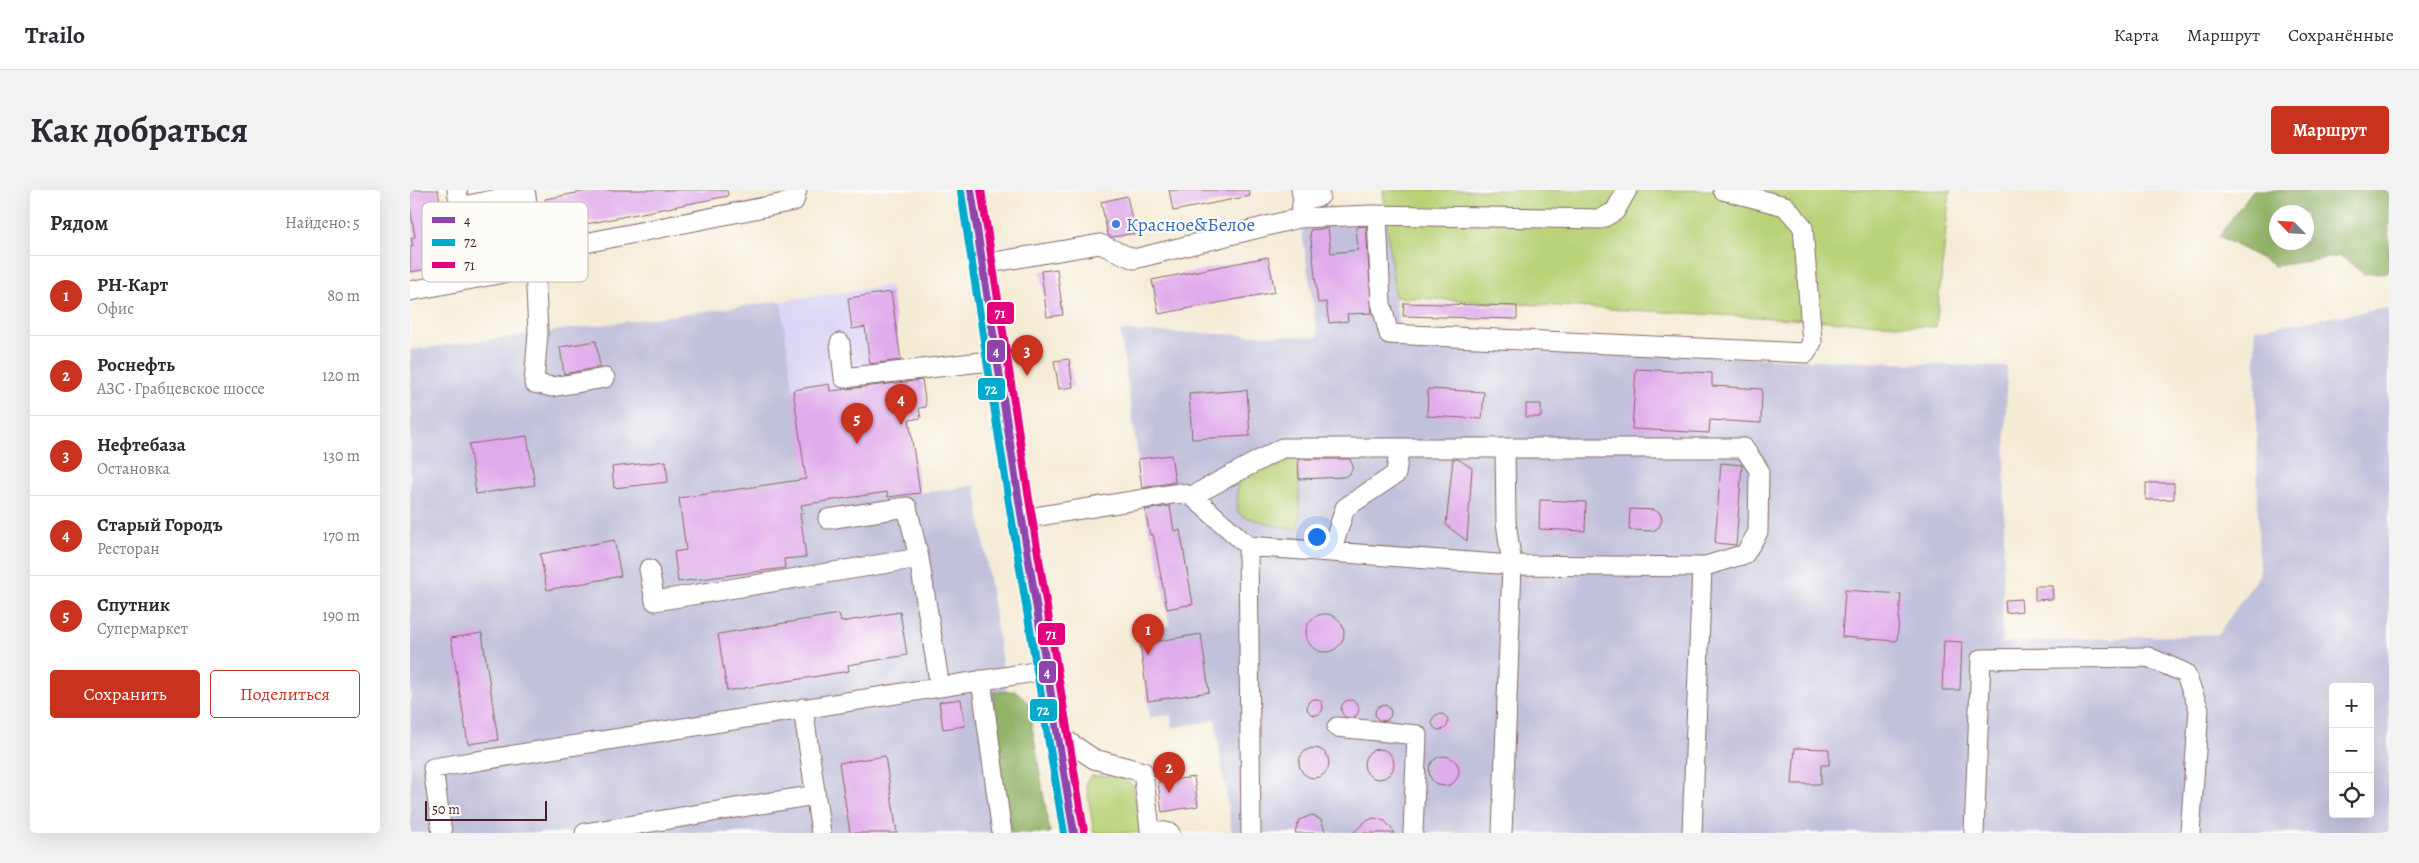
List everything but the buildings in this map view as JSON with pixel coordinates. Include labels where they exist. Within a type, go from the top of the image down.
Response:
[{"type":"main road","points":[[971,190],[1022,519],[1074,833]]},
{"type":"street","points":[[481,202],[512,196],[515,190]]},
{"type":"street","points":[[588,248],[794,201],[797,190]]},
{"type":"street","points":[[983,264],[1100,244],[1134,259],[1299,218],[1377,216],[1601,219],[1615,211],[1627,190]]},
{"type":"street","points":[[1377,216],[1381,303],[1389,334],[1806,353],[1812,342],[1803,227],[1785,206],[1723,190]]},
{"type":"street","points":[[1299,218],[1307,193]]},
{"type":"street","points":[[410,291],[446,282]]},
{"type":"street","points":[[536,282],[538,333],[534,383],[552,387],[605,378]]},
{"type":"street","points":[[840,343],[844,378],[998,360]]},
{"type":"street","points":[[1022,519],[1179,493],[1192,496],[1248,546],[1512,565],[1702,567],[1745,554],[1758,532],[1759,470],[1744,448],[1282,448],[1192,496]]},
{"type":"street","points":[[1331,552],[1345,508],[1396,474],[1399,449]]},
{"type":"street","points":[[1502,833],[1512,565],[1506,522],[1505,449]]},
{"type":"street","points":[[828,519],[907,508],[918,558],[940,687]]},
{"type":"street","points":[[1248,546],[1251,833]]},
{"type":"street","points":[[649,569],[655,602],[918,558]]},
{"type":"street","points":[[1692,833],[1702,567]]},
{"type":"street","points":[[1974,833],[1981,659],[2148,657],[2185,673],[2198,709],[2190,833]]},
{"type":"street","points":[[442,833],[433,768],[1047,670]]},
{"type":"street","points":[[980,680],[1002,833]]},
{"type":"street","points":[[803,708],[821,833]]},
{"type":"street","points":[[1337,727],[1417,735],[1413,833]]},
{"type":"street","points":[[1057,734],[1094,759],[1143,772],[1150,829],[1170,833]]},
{"type":"street","points":[[585,833],[815,795]]},
{"type":"shaded area","points":[[1386,224],[1401,345],[2007,367],[2002,643],[2218,634],[2259,575],[2255,329],[2389,308],[2389,833],[1232,833],[1215,720],[1172,728],[1171,715],[1150,717],[1138,630],[1170,626],[1153,535],[1150,535],[1145,508],[1120,331],[1318,337],[1301,226]]},
{"type":"shaded area","points":[[890,285],[920,493],[888,497],[887,492],[805,471],[781,301]]},
{"type":"shaded area","points":[[781,301],[805,471],[887,492],[888,497],[975,486],[1028,833],[410,833],[410,350]]},
{"type":"green space","points":[[1383,190],[1950,190],[1936,327],[1395,297]]},
{"type":"green space","points":[[2253,190],[2389,190],[2389,272],[2364,274],[2341,256],[2275,266],[2219,236]]},
{"type":"green space","points":[[1282,459],[1298,459],[1300,526],[1294,530],[1245,517],[1238,513],[1237,489],[1239,478]]},
{"type":"green space","points":[[1016,691],[1028,703],[1050,833],[1011,833],[993,715],[994,692]]},
{"type":"green space","points":[[1116,775],[1133,785],[1141,833],[1094,833],[1086,782],[1091,776]]},
{"type":"transit line","name":"4","points":[[971,190],[1019,501],[1074,833]]},
{"type":"transit line","name":"71","points":[[981,190],[1029,499],[1084,831]]},
{"type":"transit line","name":"72","points":[[961,192],[1009,503],[1064,833]]},
{"type":"place","name":"Красное&Белое","points":[[1116,224]]},
{"type":"place","name":"Нефтебаза","points":[[1027,376]]},
{"type":"place","name":"Старый Городъ","points":[[901,425]]},
{"type":"place","name":"Спутник","points":[[857,444]]},
{"type":"place","name":"РН-Карт","points":[[1148,655]]},
{"type":"place","name":"Роснефть","points":[[1169,793]]}]
